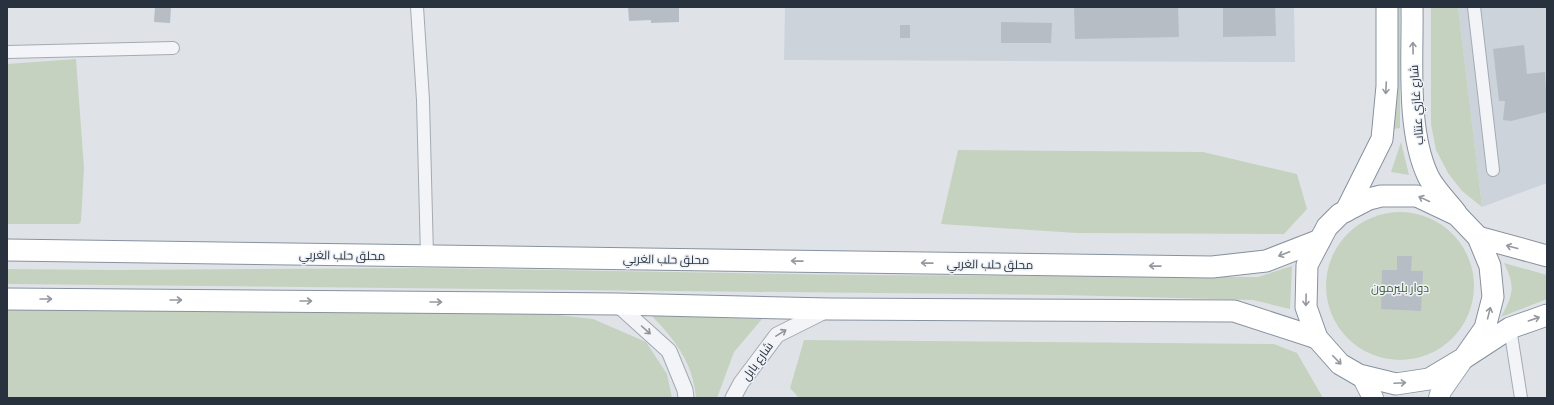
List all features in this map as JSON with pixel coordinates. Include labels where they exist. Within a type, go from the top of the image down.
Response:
[{"type":"highway","points":[[1346,211],[1382,139],[1387,86],[1387,7]]},
{"type":"highway","name":"شارع غازي عنتاب","points":[[1412,7],[1413,100],[1416,142],[1428,177],[1457,215]]},
{"type":"highway","points":[[1464,358],[1485,328],[1493,297],[1490,266],[1478,237],[1457,215],[1417,196],[1380,196],[1369,199],[1346,211],[1327,227],[1307,265],[1306,307],[1317,338],[1340,364],[1362,376],[1396,384],[1429,379],[1464,358],[1510,328],[1547,315]]},
{"type":"highway","points":[[1478,237],[1547,256]]},
{"type":"highway","name":"محلق حلب الغربي","points":[[7,250],[1212,267],[1266,261],[1320,240]]},
{"type":"highway","points":[[7,299],[617,304],[829,309],[1234,311],[1317,338]]},
{"type":"main road","points":[[1439,398],[1441,391],[1464,358]]},
{"type":"main road","points":[[1362,376],[1373,398]]},
{"type":"street","points":[[416,7],[423,100],[427,256]]},
{"type":"street","points":[[1474,7],[1493,170]]},
{"type":"street","points":[[7,52],[173,48]]},
{"type":"street","points":[[617,304],[669,351],[685,390],[686,398]]},
{"type":"street","name":"شارع بابل","points":[[733,398],[741,383],[776,335],[829,309]]},
{"type":"street","points":[[1510,328],[1521,398]]},
{"type":"shaded area","points":[[785,7],[1294,7],[1295,62],[784,60]]},
{"type":"shaded area","points":[[1458,7],[1547,7],[1547,183],[1482,207]]},
{"type":"green space","points":[[1394,7],[1400,7],[1400,128],[1394,129]]},
{"type":"green space","points":[[1431,7],[1458,7],[1482,207],[1462,191],[1448,173],[1436,150],[1431,124]]},
{"type":"green space","points":[[76,59],[84,168],[81,221],[79,224],[7,224],[7,64]]},
{"type":"green space","points":[[1401,142],[1409,175],[1391,172]]},
{"type":"green space","points":[[958,150],[1203,152],[1297,174],[1307,209],[1284,234],[1076,233],[941,224]]},
{"type":"green space","name":"دوار بليرمون","points":[[1393,212],[1407,212],[1422,215],[1435,220],[1453,233],[1466,251],[1469,258],[1473,271],[1473,301],[1469,314],[1466,321],[1453,339],[1435,352],[1428,355],[1415,359],[1393,360],[1378,357],[1365,352],[1353,344],[1342,333],[1334,321],[1329,308],[1326,293],[1326,279],[1329,264],[1334,251],[1342,239],[1353,228],[1365,220],[1378,215]]},
{"type":"green space","points":[[1504,263],[1547,275],[1547,299],[1501,317],[1512,291],[1508,272]]},
{"type":"green space","points":[[1292,266],[1290,309],[1253,300],[1063,295],[7,284],[7,269],[115,270],[426,268],[858,275],[1258,277]]},
{"type":"green space","points":[[508,309],[593,319],[646,342],[667,374],[672,398],[7,398],[7,310]]},
{"type":"green space","points":[[651,315],[762,319],[734,352],[717,398],[696,398],[691,373],[687,363],[668,333]]},
{"type":"green space","points":[[804,340],[1274,344],[1297,353],[1323,398],[799,398],[790,388]]},
{"type":"building","points":[[155,7],[171,7],[170,23],[154,22]]},
{"type":"building","points":[[628,7],[679,8],[679,22],[651,23],[651,20],[629,21]]},
{"type":"building","points":[[1074,7],[1178,7],[1179,37],[1075,39]]},
{"type":"building","points":[[1223,7],[1275,7],[1276,36],[1223,37]]},
{"type":"building","points":[[1001,22],[1052,23],[1051,43],[1001,43]]},
{"type":"building","points":[[900,25],[910,25],[910,38],[900,38]]},
{"type":"building","points":[[1524,45],[1527,74],[1545,72],[1547,112],[1511,121],[1503,120],[1505,101],[1499,101],[1493,49]]},
{"type":"building","points":[[1397,256],[1412,256],[1411,271],[1423,271],[1421,311],[1381,309],[1382,270],[1397,270]]}]
